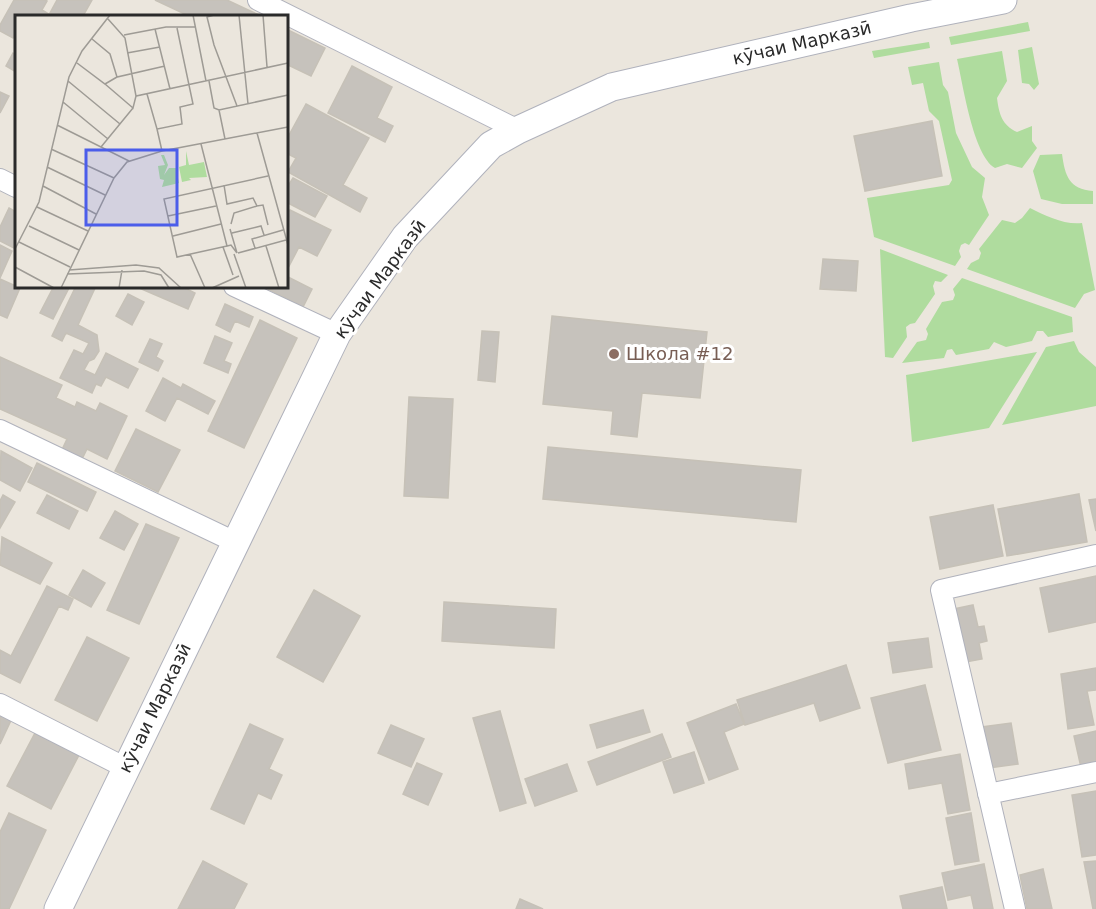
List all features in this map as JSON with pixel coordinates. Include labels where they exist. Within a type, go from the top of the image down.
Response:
[{"type":"main road","name":"кӯчаи Марказӣ","points":[[58,909],[337,334],[405,237],[491,145],[518,129],[612,87],[909,9],[1003,0]]},
{"type":"street","points":[[258,0],[518,129]]},
{"type":"street","points":[[0,179],[15,186]]},
{"type":"street","points":[[238,288],[337,334]]},
{"type":"street","points":[[0,430],[235,542]]},
{"type":"street","points":[[1015,909],[941,590],[1096,555]]},
{"type":"street","points":[[0,704],[126,768]]},
{"type":"street","points":[[988,794],[1096,772]]},
{"type":"green space","points":[[1028,22],[1030,31],[951,45],[949,37]]},
{"type":"green space","points":[[929,42],[930,48],[874,58],[872,51]]},
{"type":"green space","points":[[1032,47],[1039,84],[1034,90],[1029,84],[1022,83],[1018,50]]},
{"type":"green space","points":[[1002,51],[1007,81],[997,98],[1000,114],[1008,126],[1017,132],[1032,126],[1032,141],[1037,148],[1022,168],[1007,164],[995,168],[987,161],[970,118],[957,59]]},
{"type":"green space","points":[[939,62],[956,133],[972,167],[985,178],[982,197],[989,215],[969,245],[965,243],[961,245],[959,251],[961,257],[955,266],[874,237],[867,198],[949,185],[952,180],[939,121],[929,111],[923,83],[912,85],[908,67]]},
{"type":"green space","points":[[1062,154],[1070,180],[1078,187],[1093,191],[1093,204],[1062,204],[1041,199],[1033,171],[1040,155]]},
{"type":"green space","points":[[1030,208],[1062,221],[1082,223],[1095,290],[1084,294],[1075,308],[967,269],[971,263],[979,259],[981,253],[979,249],[1002,220],[1015,223]]},
{"type":"green space","points":[[880,249],[948,275],[941,282],[935,281],[933,286],[935,294],[915,323],[906,327],[907,337],[893,358],[885,357]]},
{"type":"green space","points":[[962,278],[1072,317],[1073,332],[1048,337],[1043,331],[1037,331],[1032,341],[1006,347],[994,342],[989,349],[956,355],[952,349],[947,350],[944,358],[902,363],[917,342],[926,340],[928,334],[926,329],[942,302],[953,300],[955,295],[953,289]]},
{"type":"green space","points":[[1074,341],[1079,352],[1096,367],[1096,406],[1002,425],[1046,347]]},
{"type":"green space","points":[[1037,352],[989,428],[912,442],[906,375]]},
{"type":"building","points":[[14,0],[47,1],[42,10],[50,15],[15,15],[13,38],[0,31],[0,25]]},
{"type":"building","points":[[57,0],[92,0],[84,15],[50,13]]},
{"type":"building","points":[[155,0],[227,0],[259,15],[187,15]]},
{"type":"building","points":[[288,30],[325,48],[311,76],[288,65]]},
{"type":"building","points":[[13,53],[15,54],[15,71],[6,66]]},
{"type":"building","points":[[352,66],[392,87],[377,118],[393,126],[385,142],[328,113]]},
{"type":"building","points":[[0,92],[9,96],[0,113]]},
{"type":"building","points":[[306,104],[369,138],[343,185],[367,198],[360,212],[288,172],[296,158],[288,154],[289,135]]},
{"type":"building","points":[[932,121],[942,176],[865,191],[854,136]]},
{"type":"building","points":[[293,178],[327,196],[315,217],[288,203],[288,186]]},
{"type":"building","points":[[9,208],[15,211],[15,248],[0,241],[0,227]]},
{"type":"building","points":[[290,210],[331,230],[317,256],[299,247],[288,268],[288,213]]},
{"type":"building","points":[[0,245],[12,251],[0,278]]},
{"type":"building","points":[[823,259],[858,261],[856,291],[820,289]]},
{"type":"building","points":[[288,277],[312,289],[303,307],[266,288],[288,288]]},
{"type":"building","points":[[0,279],[15,286],[15,288],[20,288],[7,318],[0,315]]},
{"type":"building","points":[[53,288],[69,288],[53,319],[40,313]]},
{"type":"building","points":[[75,288],[95,288],[78,325],[97,335],[99,351],[84,370],[95,375],[106,353],[138,369],[128,388],[106,377],[101,386],[96,384],[92,393],[60,378],[74,350],[83,354],[89,343],[66,333],[62,341],[52,336]]},
{"type":"building","points":[[139,288],[185,288],[195,293],[188,309]]},
{"type":"building","points":[[128,294],[144,302],[132,325],[116,316]]},
{"type":"building","points":[[225,304],[253,317],[249,327],[235,321],[230,332],[216,325]]},
{"type":"building","points":[[552,316],[707,332],[700,398],[642,393],[637,437],[611,434],[613,411],[543,404]]},
{"type":"building","points":[[260,320],[297,338],[244,448],[208,431]]},
{"type":"building","points":[[482,331],[499,332],[495,382],[478,380]]},
{"type":"building","points":[[215,336],[232,343],[224,361],[231,364],[228,373],[204,363]]},
{"type":"building","points":[[150,339],[162,344],[156,357],[163,361],[158,371],[139,362]]},
{"type":"building","points":[[0,357],[62,385],[56,398],[75,407],[77,402],[96,411],[100,403],[127,416],[107,459],[87,449],[81,461],[61,452],[67,439],[0,409]]},
{"type":"building","points":[[163,378],[181,388],[183,384],[215,401],[208,414],[177,398],[165,421],[146,411]]},
{"type":"building","points":[[409,397],[453,399],[448,498],[404,496]]},
{"type":"building","points":[[136,429],[180,450],[158,492],[115,471]]},
{"type":"building","points":[[548,447],[801,470],[796,522],[543,499]]},
{"type":"building","points":[[1,451],[32,468],[20,491],[0,480]]},
{"type":"building","points":[[37,463],[96,492],[87,511],[28,482]]},
{"type":"building","points":[[1079,494],[1087,542],[1007,556],[998,509]]},
{"type":"building","points":[[3,495],[15,502],[0,528],[0,501]]},
{"type":"building","points":[[47,495],[78,511],[69,529],[37,513]]},
{"type":"building","points":[[1096,499],[1096,531],[1089,500]]},
{"type":"building","points":[[993,505],[1003,556],[940,569],[930,517]]},
{"type":"building","points":[[115,511],[138,524],[124,550],[100,538]]},
{"type":"building","points":[[146,524],[179,538],[139,624],[107,610]]},
{"type":"building","points":[[2,537],[52,563],[40,584],[0,565]]},
{"type":"building","points":[[83,570],[105,583],[91,607],[69,595]]},
{"type":"building","points":[[1096,576],[1096,622],[1049,632],[1040,588]]},
{"type":"building","points":[[47,586],[73,599],[68,610],[59,606],[20,683],[0,673],[0,650],[11,656]]},
{"type":"building","points":[[314,590],[360,616],[323,682],[277,657]]},
{"type":"building","points":[[444,602],[556,609],[554,648],[442,641]]},
{"type":"building","points":[[973,605],[978,627],[984,626],[987,641],[979,643],[982,659],[950,665],[939,612]]},
{"type":"building","points":[[87,637],[129,658],[97,721],[55,700]]},
{"type":"building","points":[[928,638],[932,667],[893,673],[888,643]]},
{"type":"building","points":[[846,665],[860,708],[820,721],[814,703],[745,725],[737,700]]},
{"type":"building","points":[[1096,668],[1096,690],[1087,691],[1094,725],[1068,729],[1061,674]]},
{"type":"building","points":[[925,685],[941,750],[888,763],[871,698]]},
{"type":"building","points":[[736,704],[744,724],[724,732],[738,769],[709,780],[687,723]]},
{"type":"building","points":[[0,708],[14,714],[0,744]]},
{"type":"building","points":[[643,710],[650,732],[597,748],[590,725]]},
{"type":"building","points":[[500,711],[526,803],[500,811],[473,718]]},
{"type":"building","points":[[1011,723],[1018,764],[989,768],[982,727]]},
{"type":"building","points":[[250,724],[283,739],[269,769],[282,775],[271,799],[258,793],[244,824],[211,809]]},
{"type":"building","points":[[391,725],[424,739],[411,767],[378,753]]},
{"type":"building","points":[[1096,731],[1096,769],[1082,772],[1074,736]]},
{"type":"building","points":[[35,733],[79,755],[51,809],[7,786]]},
{"type":"building","points":[[662,734],[671,757],[597,785],[588,762]]},
{"type":"building","points":[[694,752],[704,783],[674,793],[663,762]]},
{"type":"building","points":[[960,754],[970,810],[948,814],[942,783],[909,789],[905,764]]},
{"type":"building","points":[[417,763],[442,774],[428,805],[403,794]]},
{"type":"building","points":[[567,764],[577,791],[535,806],[525,779]]},
{"type":"building","points":[[1096,791],[1096,855],[1082,857],[1072,795]]},
{"type":"building","points":[[9,813],[46,830],[9,909],[0,909],[0,832]]},
{"type":"building","points":[[971,813],[979,861],[955,865],[946,818]]},
{"type":"building","points":[[203,861],[247,884],[234,909],[178,909]]},
{"type":"building","points":[[1096,861],[1096,909],[1093,909],[1084,862]]},
{"type":"building","points":[[984,864],[993,909],[974,909],[971,895],[948,900],[942,873]]},
{"type":"building","points":[[1043,869],[1052,909],[1027,909],[1020,875]]},
{"type":"building","points":[[942,887],[947,909],[903,909],[900,896]]},
{"type":"building","points":[[520,899],[543,909],[516,909]]},
{"type":"place","name":"Школа #12","points":[[614,354]]}]
